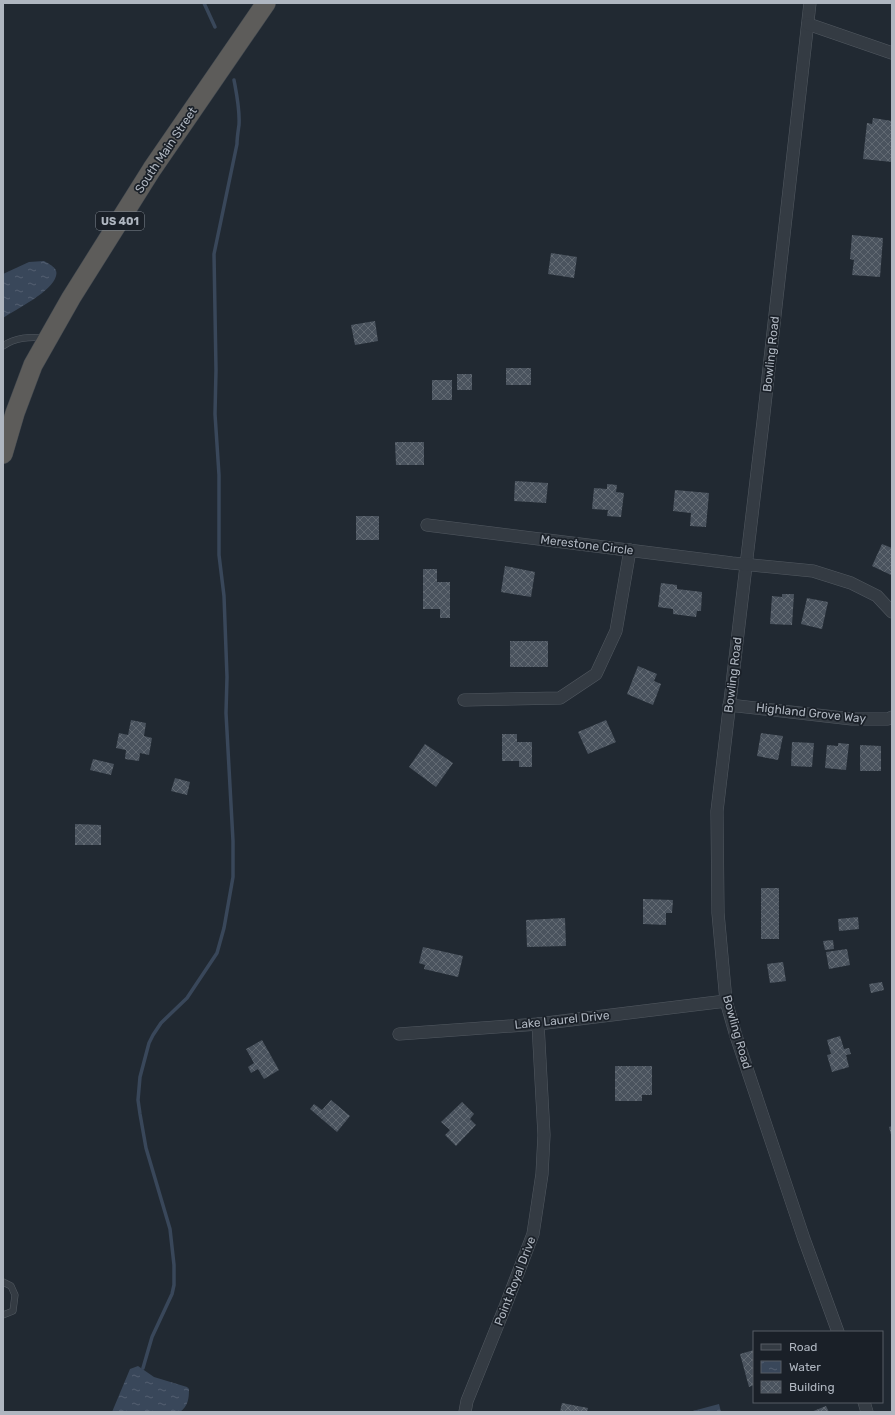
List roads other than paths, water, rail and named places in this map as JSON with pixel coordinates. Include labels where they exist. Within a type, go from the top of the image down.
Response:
[{"type":"highway","name":"South Main Street","points":[[3,454],[17,406],[33,365],[71,298],[152,169],[266,3]]},
{"type":"street","name":"Bowling Road","points":[[810,3],[717,811],[718,913],[726,1001],[736,1036],[804,1239],[838,1331]]},
{"type":"street","points":[[808,24],[892,53]]},
{"type":"street","name":"Merestone Circle","points":[[427,525],[813,571],[851,583],[877,596],[892,612]]},
{"type":"street","points":[[464,700],[560,698],[596,674],[616,630],[630,550]]},
{"type":"street","name":"Highland Grove Way","points":[[729,705],[852,719],[888,719],[892,717]]},
{"type":"street","name":"Lake Laurel Drive","points":[[398,1034],[538,1024],[726,1001]]},
{"type":"street","name":"Point Royal Drive","points":[[465,1412],[467,1401],[533,1234],[542,1174],[544,1135],[538,1024]]},
{"type":"lane","points":[[3,346],[10,341],[27,337],[48,338]]},
{"type":"lane","points":[[3,1282],[11,1286],[15,1295],[13,1311],[3,1316]]},
{"type":"water","points":[[44,261],[53,267],[57,273],[53,282],[33,300],[3,318],[3,274],[29,262]]},
{"type":"water","points":[[138,1366],[154,1377],[187,1387],[189,1389],[188,1399],[183,1410],[180,1412],[112,1412],[130,1369]]},
{"type":"water","points":[[719,1404],[721,1412],[689,1412]]},
{"type":"waterway","points":[[204,3],[215,27]]},
{"type":"waterway","points":[[143,1368],[152,1337],[172,1294],[174,1285],[174,1265],[170,1229],[146,1148],[138,1100],[140,1077],[149,1043],[153,1035],[161,1023],[187,998],[217,953],[224,928],[233,877],[233,841],[226,713],[227,677],[224,596],[219,555],[219,475],[215,414],[216,370],[214,254],[237,144],[239,114],[234,80]]}]
